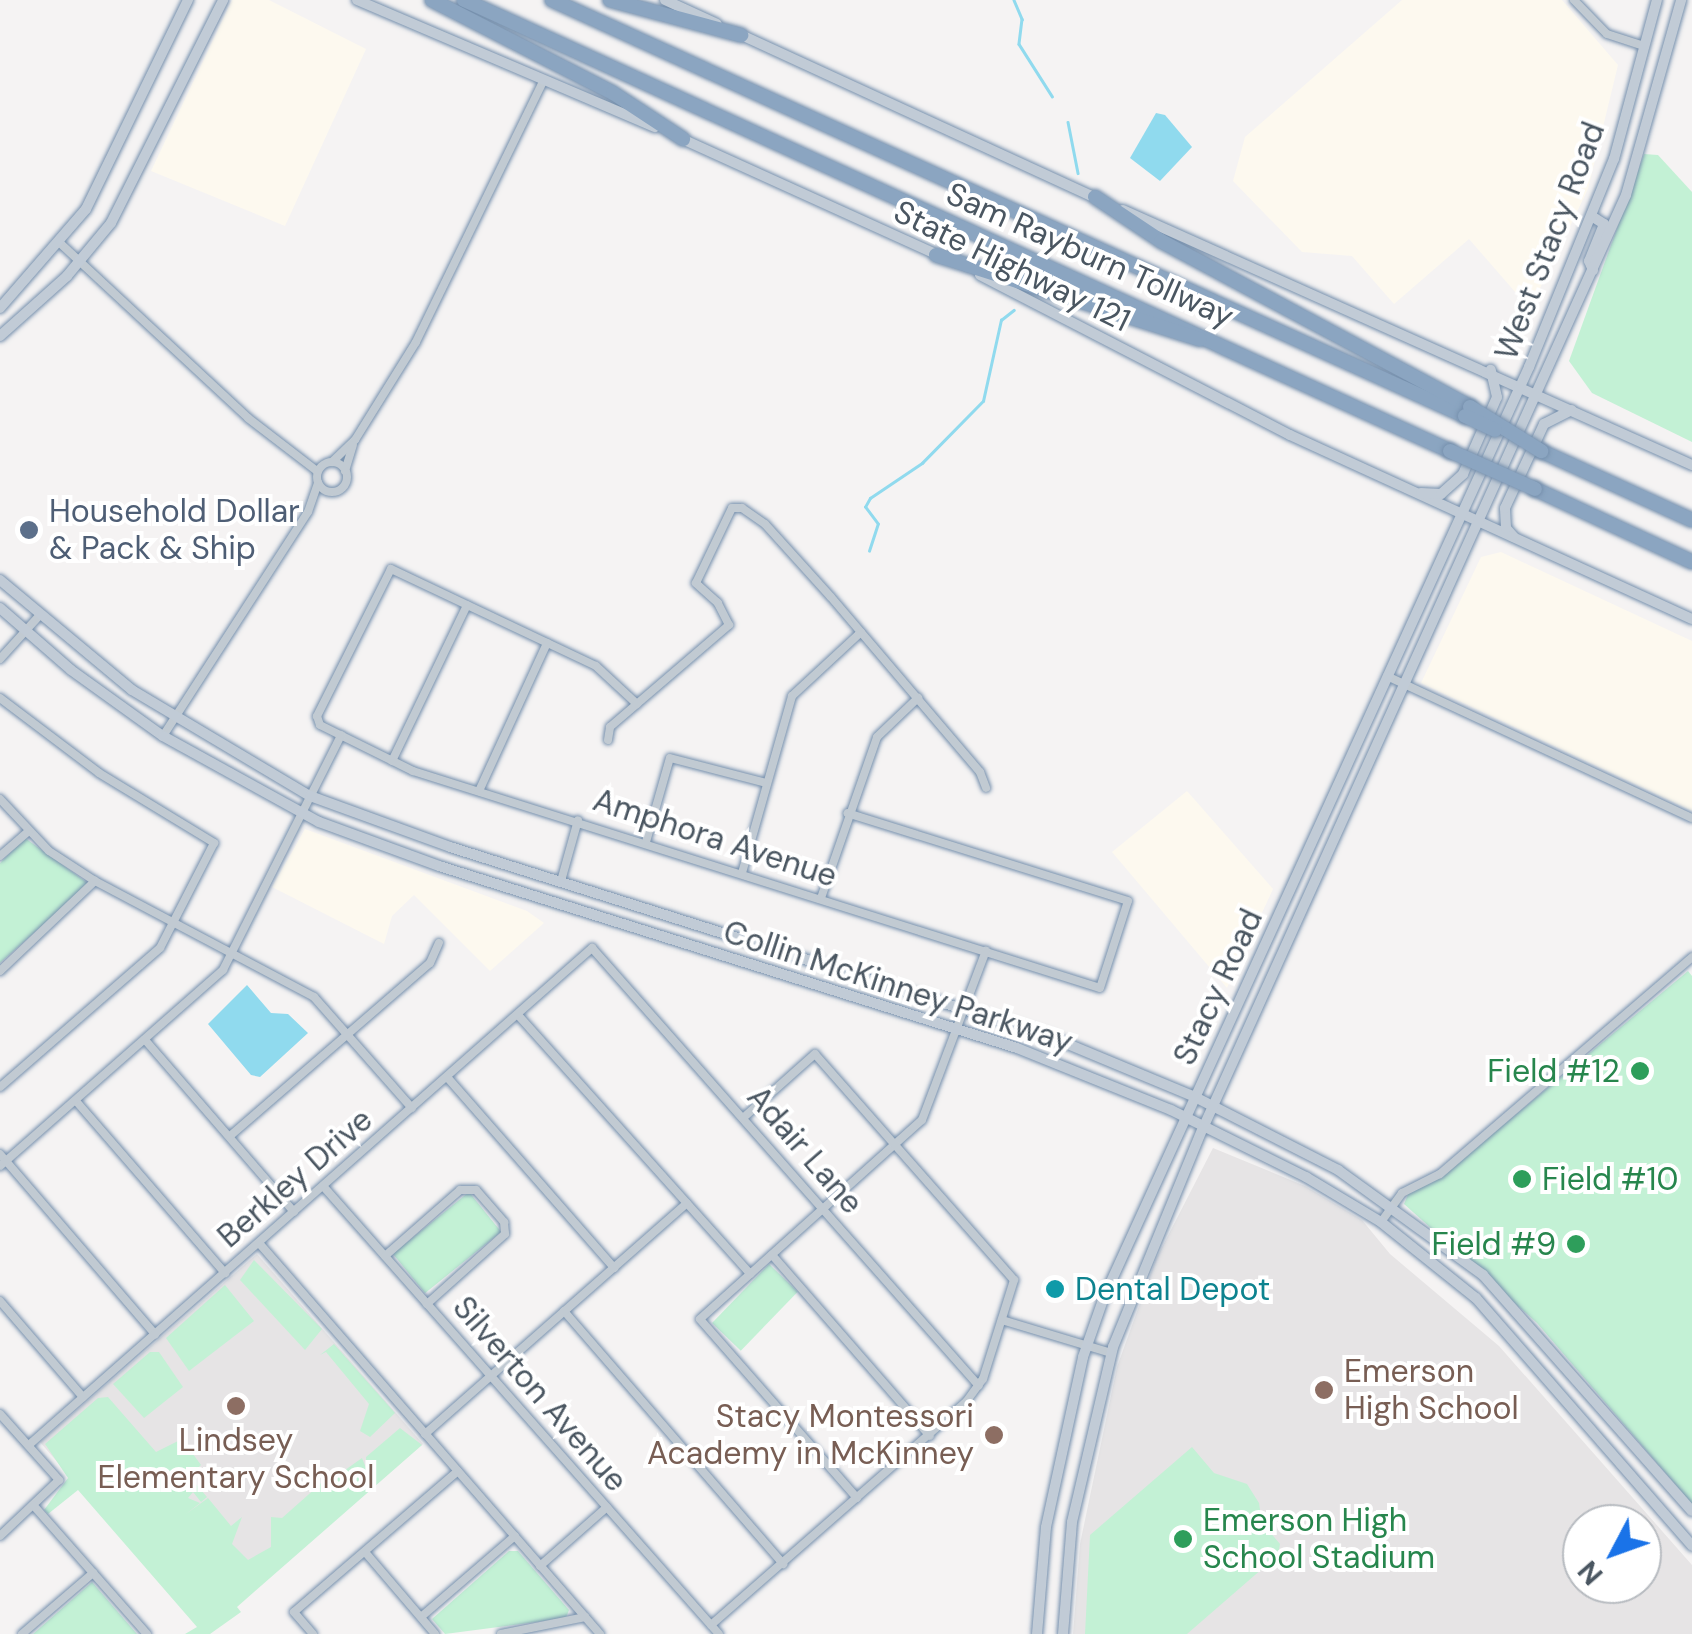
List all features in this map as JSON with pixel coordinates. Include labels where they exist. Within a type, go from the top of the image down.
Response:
[{"type":"highway","points":[[432,0],[613,94],[683,139]]},
{"type":"highway","name":"Sam Rayburn Tollway","points":[[464,0],[1692,562]]},
{"type":"highway","name":"Sam Rayburn Tollway","points":[[552,0],[1468,411],[1545,453],[1692,520]]},
{"type":"highway","points":[[610,0],[741,35]]},
{"type":"highway","points":[[1095,197],[1161,241],[1468,411]]},
{"type":"highway","points":[[936,254],[1009,274],[1189,340],[1211,340]]},
{"type":"main road","points":[[0,308],[62,244],[128,128],[188,0]]},
{"type":"main road","points":[[0,336],[80,261],[133,185],[226,0]]},
{"type":"main road","name":"State Highway 121","points":[[357,0],[683,139],[936,254],[1414,492],[1692,619]]},
{"type":"main road","points":[[665,0],[1095,197],[1491,370],[1692,466]]},
{"type":"main road","name":"West Stacy Road","points":[[1521,384],[1593,216],[1657,0]]},
{"type":"main road","name":"West Stacy Road","points":[[1539,393],[1634,171],[1681,0]]},
{"type":"main road","points":[[1645,46],[1666,52]]},
{"type":"main road","points":[[1593,216],[1604,224],[1589,261],[1593,270]]},
{"type":"main road","points":[[1414,492],[1441,494],[1463,474],[1497,396],[1491,370]]},
{"type":"main road","name":"Stacy Road","points":[[1037,1634],[1044,1548],[1087,1346],[1132,1226],[1195,1097],[1521,384]]},
{"type":"main road","name":"Stacy Road","points":[[1063,1634],[1067,1550],[1111,1353],[1203,1128],[1539,393]]},
{"type":"main road","points":[[1516,540],[1506,528],[1505,508],[1544,424],[1572,410]]},
{"type":"main road","name":"Collin McKinney Parkway","points":[[0,580],[39,616],[174,718],[310,796],[561,881],[966,1007],[1195,1097],[1393,1204],[1483,1275],[1576,1374],[1692,1511]]},
{"type":"main road","name":"Collin McKinney Parkway","points":[[0,608],[163,736],[302,814],[424,862],[1055,1062],[1184,1118],[1381,1222],[1476,1298],[1692,1546]]},
{"type":"main road","points":[[1296,876],[1315,886]]},
{"type":"main road","points":[[1558,1389],[1576,1374]]},
{"type":"main road","points":[[1044,1548],[1067,1550]]},
{"type":"street","points":[[1574,0],[1607,34],[1645,46]]},
{"type":"street","points":[[318,472],[354,440],[427,322],[544,80]]},
{"type":"street","points":[[62,244],[248,418],[318,472]]},
{"type":"street","points":[[308,512],[344,486],[354,440]]},
{"type":"street","points":[[332,462],[345,471]]},
{"type":"street","points":[[163,736],[308,512],[318,472]]},
{"type":"street","points":[[318,483],[332,492]]},
{"type":"street","points":[[608,740],[610,727],[728,624],[718,603],[696,583],[732,508],[765,524],[980,772],[986,788]]},
{"type":"street","name":"Amphora Avenue","points":[[468,605],[386,571],[318,708],[320,725],[392,761],[479,791],[1100,988],[1128,901],[847,813]]},
{"type":"street","points":[[392,761],[468,605],[596,666],[637,704]]},
{"type":"street","points":[[0,659],[39,616]]},
{"type":"street","points":[[742,873],[792,696],[861,632]]},
{"type":"street","points":[[479,791],[547,643]]},
{"type":"street","points":[[1387,676],[1692,818]]},
{"type":"street","points":[[0,698],[99,774],[214,843],[160,948],[0,1087]]},
{"type":"street","points":[[821,898],[847,813],[877,736],[918,698]]},
{"type":"street","points":[[155,1334],[2,1161],[207,988],[232,954],[341,735]]},
{"type":"street","points":[[646,842],[670,758],[766,782]]},
{"type":"street","points":[[0,800],[28,832],[95,880],[173,926],[314,997],[412,1108]]},
{"type":"street","points":[[561,881],[578,820]]},
{"type":"street","points":[[0,856],[28,832]]},
{"type":"street","points":[[0,971],[95,880]]},
{"type":"street","points":[[230,1136],[430,963],[438,943]]},
{"type":"street","name":"Berkley Drive","points":[[30,1444],[592,948]]},
{"type":"street","name":"Adair Lane","points":[[592,948],[980,1386]]},
{"type":"street","points":[[857,1498],[700,1319],[896,1146],[934,1102],[986,951]]},
{"type":"street","points":[[1381,1222],[1393,1204],[1440,1174],[1692,957]]},
{"type":"street","points":[[518,1015],[750,1274]]},
{"type":"street","points":[[146,1041],[294,1212]]},
{"type":"street","points":[[711,1625],[930,1436],[980,1386],[1014,1280],[815,1054],[743,1118]]},
{"type":"street","points":[[447,1077],[614,1268]]},
{"type":"street","points":[[76,1101],[225,1273]]},
{"type":"street","name":"Silverton Avenue","points":[[323,1186],[720,1634]]},
{"type":"street","points":[[385,1256],[460,1190],[476,1190],[504,1222],[506,1234],[427,1304]]},
{"type":"street","points":[[426,1434],[687,1203]]},
{"type":"street","points":[[259,1243],[600,1634]]},
{"type":"street","points":[[772,1255],[930,1436]]},
{"type":"street","points":[[0,1301],[84,1397]]},
{"type":"street","points":[[564,1312],[783,1564]]},
{"type":"street","points":[[1002,1320],[1111,1353]]},
{"type":"street","points":[[0,1536],[60,1480],[1,1413]]},
{"type":"street","points":[[313,1634],[294,1612],[458,1471]]},
{"type":"street","points":[[34,1506],[147,1634]]},
{"type":"street","points":[[540,1566],[607,1507]]},
{"type":"street","points":[[420,1616],[515,1536]]},
{"type":"street","points":[[365,1552],[435,1634]]},
{"type":"street","points":[[22,1634],[93,1573]]},
{"type":"street","points":[[502,1634],[586,1617]]},
{"type":"shaded area","points":[[232,0],[269,0],[366,49],[285,226],[151,171]]},
{"type":"shaded area","points":[[1402,0],[1562,0],[1618,65],[1588,189],[1530,309],[1469,239],[1394,304],[1352,256],[1302,252],[1233,181],[1245,137]]},
{"type":"shaded area","points":[[1501,552],[1692,641],[1692,811],[1421,683],[1481,557]]},
{"type":"shaded area","points":[[1187,791],[1273,889],[1227,988],[1112,852]]},
{"type":"shaded area","points":[[305,829],[527,911],[544,923],[490,971],[414,895],[392,916],[384,944],[272,887]]},
{"type":"shaded area","name":"Emerson High School","points":[[1213,1148],[1305,1186],[1362,1220],[1390,1254],[1499,1346],[1638,1504],[1562,1504],[1562,1604],[1662,1604],[1662,1531],[1692,1565],[1692,1634],[1073,1634],[1080,1544],[1117,1367],[1156,1259]]},
{"type":"shaded area","name":"Lindsey Elementary School","points":[[257,1254],[423,1444],[212,1627],[199,1626],[40,1442]]},
{"type":"green space","points":[[1644,154],[1658,155],[1692,192],[1692,442],[1592,393],[1569,361]]},
{"type":"green space","points":[[25,838],[89,884],[0,963],[0,863]]},
{"type":"green space","points":[[1688,971],[1692,976],[1692,1504],[1537,1323],[1404,1204],[1409,1192],[1441,1177]]},
{"type":"green space","points":[[469,1192],[501,1232],[425,1293],[393,1254]]},
{"type":"green space","points":[[254,1260],[322,1329],[305,1350],[240,1280]]},
{"type":"green space","points":[[769,1264],[798,1292],[741,1351],[712,1323]]},
{"type":"green space","points":[[225,1285],[254,1321],[189,1371],[166,1338]]},
{"type":"green space","points":[[334,1344],[395,1413],[370,1437],[360,1431],[369,1404],[326,1352],[320,1355]]},
{"type":"green space","points":[[150,1352],[159,1352],[183,1387],[144,1418],[113,1384]]},
{"type":"green space","points":[[108,1397],[156,1452],[182,1439],[201,1465],[189,1476],[207,1497],[201,1502],[193,1492],[188,1498],[200,1503],[186,1514],[208,1498],[231,1526],[242,1517],[232,1544],[248,1560],[271,1547],[271,1517],[282,1518],[317,1487],[315,1481],[330,1488],[331,1480],[362,1458],[366,1468],[366,1457],[400,1428],[422,1445],[237,1607],[241,1612],[210,1634],[185,1634],[197,1627],[78,1490],[48,1514],[44,1510],[68,1478],[45,1444],[98,1398]]},
{"type":"green space","name":"Emerson High School Stadium","points":[[1192,1447],[1214,1473],[1247,1484],[1259,1503],[1262,1523],[1280,1544],[1278,1555],[1187,1634],[1085,1634],[1090,1535]]},
{"type":"green space","points":[[509,1551],[518,1551],[569,1610],[566,1618],[445,1634],[432,1619]]},
{"type":"green space","points":[[92,1582],[137,1634],[33,1634]]},
{"type":"water","points":[[1156,113],[1165,115],[1192,147],[1160,181],[1130,158]]},
{"type":"water","points":[[247,985],[271,1013],[288,1014],[308,1033],[260,1077],[251,1075],[208,1024]]},
{"type":"waterway","points":[[1014,0],[1022,19],[1019,44],[1052,96]]},
{"type":"waterway","points":[[1068,122],[1078,173]]},
{"type":"waterway","points":[[869,551],[878,524],[865,507],[870,498],[922,463],[983,401],[1001,320],[1014,310]]},
{"type":"place","name":"Household Dollar & Pack & Ship","points":[[29,530]]},
{"type":"place","name":"Field #12","points":[[1640,1071]]},
{"type":"place","name":"Field #10","points":[[1522,1179]]},
{"type":"place","name":"Field #9","points":[[1576,1244]]},
{"type":"place","name":"Dental Depot","points":[[1055,1289]]},
{"type":"place","name":"Emerson High School","points":[[1324,1390]]},
{"type":"place","name":"Lindsey Elementary School","points":[[236,1406]]},
{"type":"place","name":"Stacy Montessori Academy in McKinney","points":[[994,1435]]},
{"type":"place","name":"Emerson High School Stadium","points":[[1183,1539]]}]
